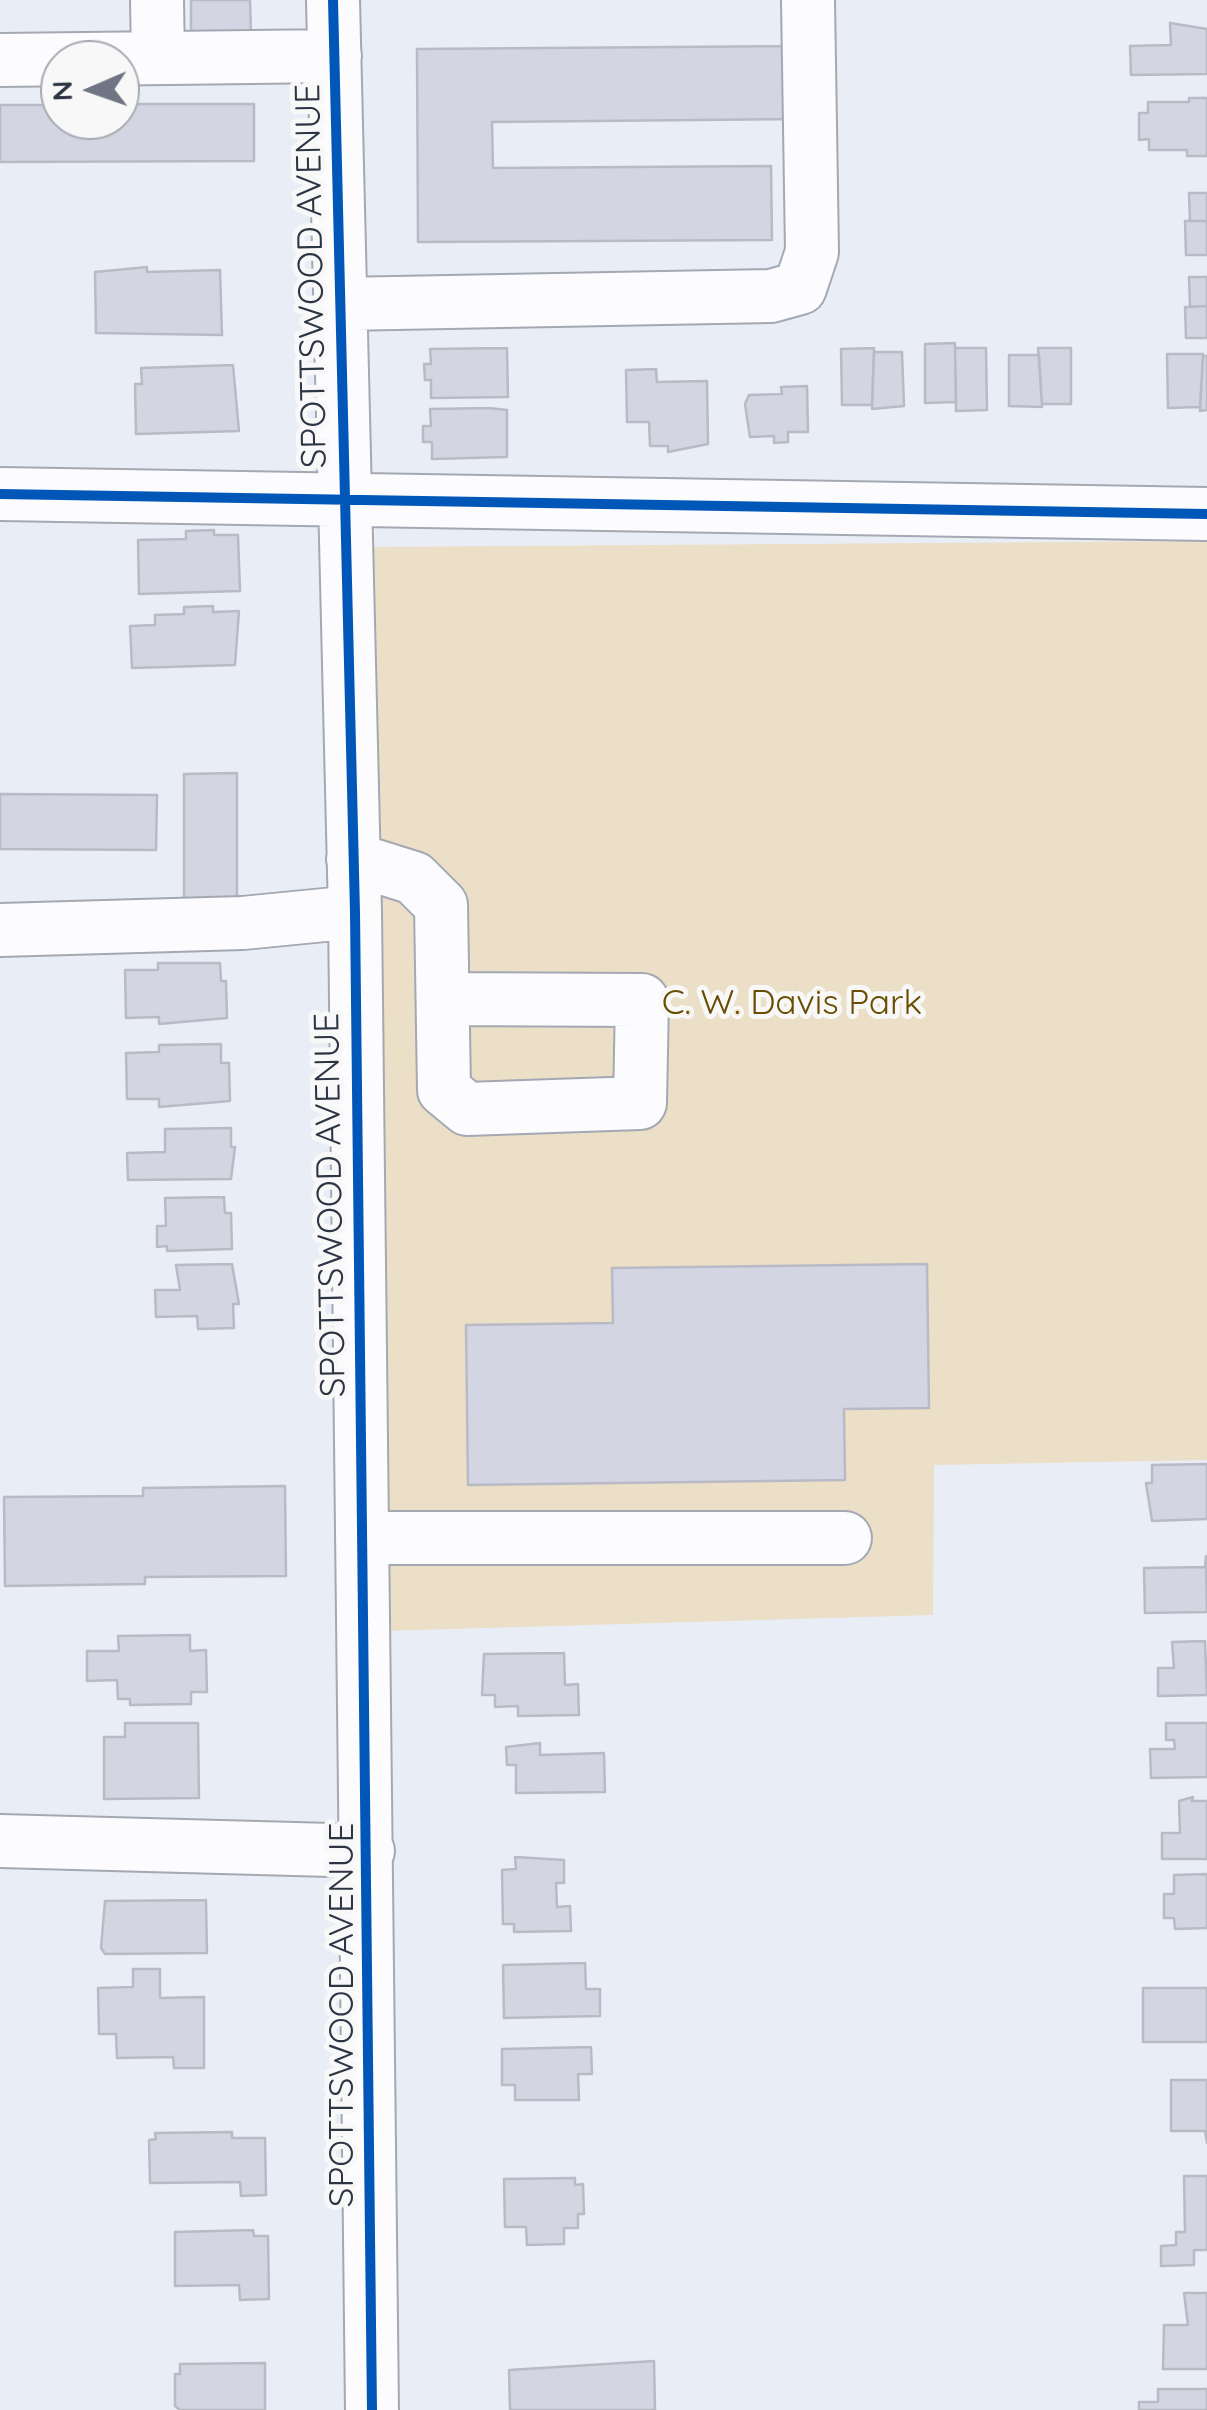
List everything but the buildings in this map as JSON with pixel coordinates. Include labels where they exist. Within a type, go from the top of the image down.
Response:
[{"type":"street","points":[[157,0],[158,58]]},
{"type":"street","name":"SPOTTSWOOD AVENUE","points":[[334,0],[355,912],[372,2410]]},
{"type":"street","points":[[340,304],[771,296],[800,288],[812,252],[808,0]]},
{"type":"street","points":[[0,60],[335,56]]},
{"type":"street","points":[[0,494],[1207,514]]},
{"type":"street","points":[[353,859],[414,878],[441,905],[444,1090],[467,1109],[640,1103],[642,1000],[443,1000]]},
{"type":"street","points":[[0,930],[243,923],[355,912]]},
{"type":"street","points":[[364,1538],[845,1538]]},
{"type":"street","points":[[0,1840],[368,1851]]},
{"type":"green space","name":"C. W. Davis Park","points":[[1207,541],[1207,1460],[934,1465],[933,1615],[382,1631],[374,547]]},
{"type":"cycle path","points":[[333,0],[355,912],[372,2410]]},
{"type":"cycle path","points":[[0,494],[1207,514]]}]
